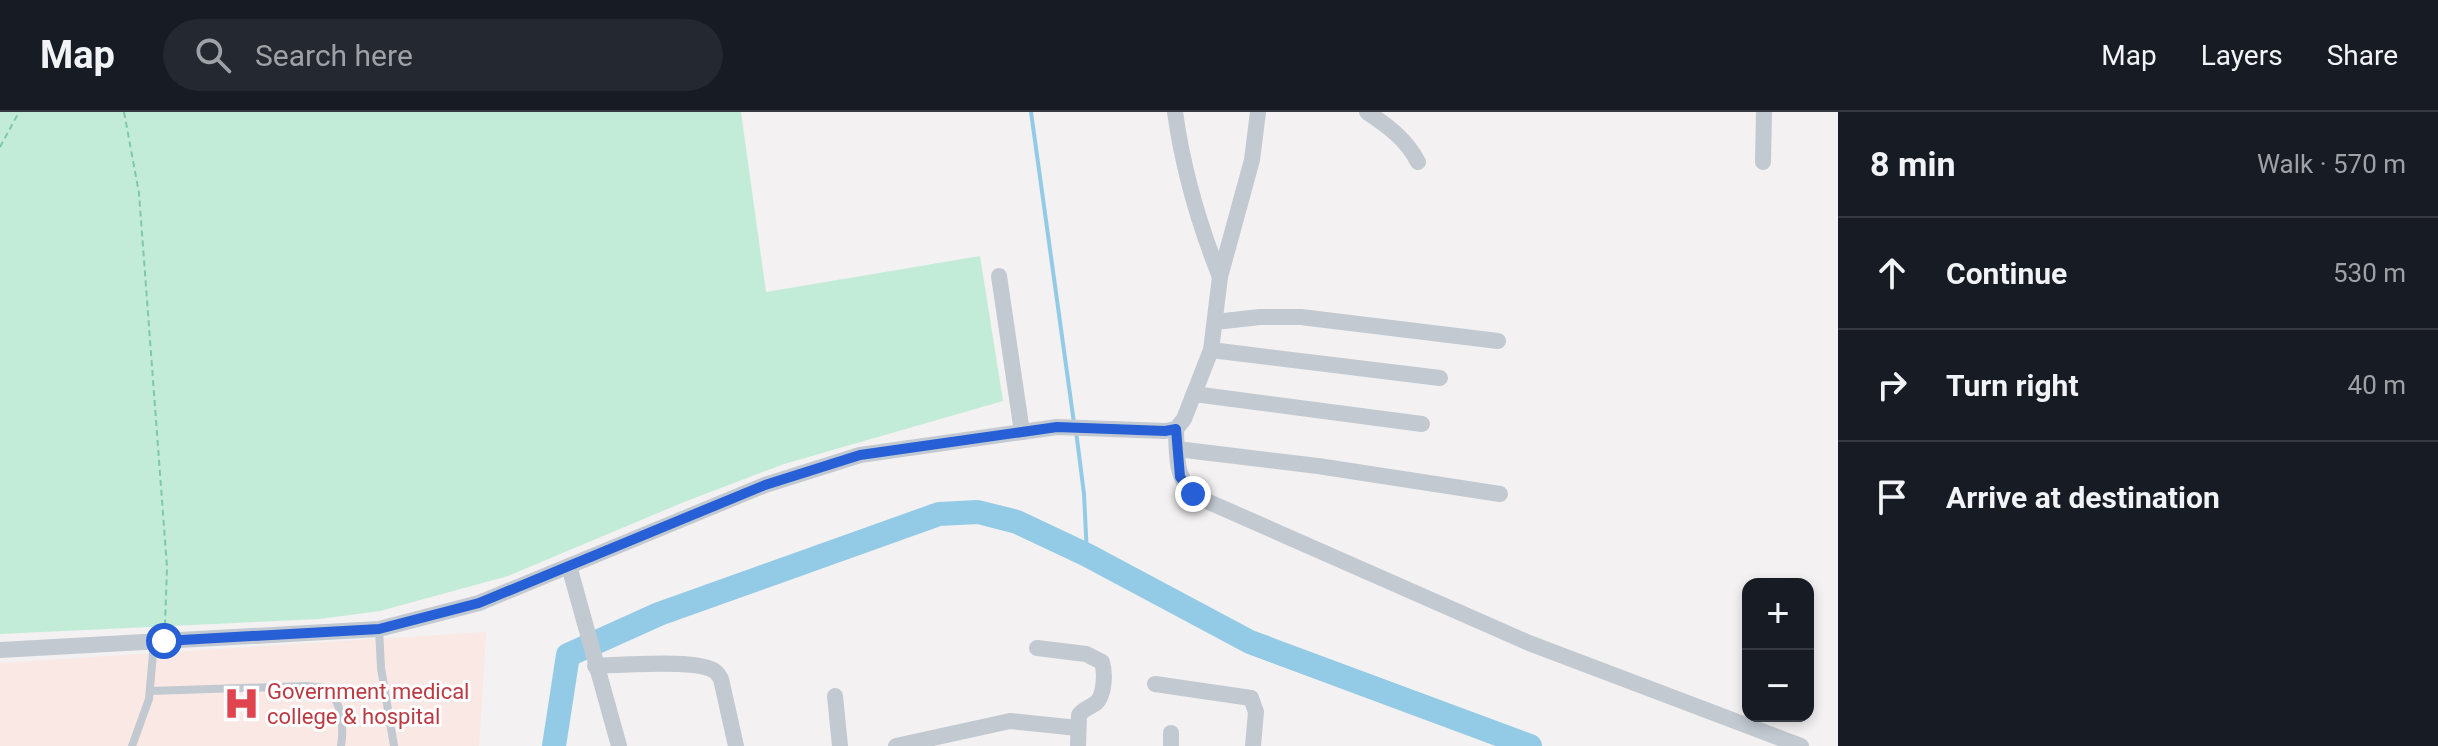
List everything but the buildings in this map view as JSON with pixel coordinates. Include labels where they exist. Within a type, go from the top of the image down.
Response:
[{"type":"street","points":[[1175,112],[1192,204],[1220,277]]},
{"type":"street","points":[[0,650],[379,629],[479,603],[765,485],[860,455],[1057,427],[1176,429],[1184,419],[1211,350],[1220,277],[1252,160],[1258,112]]},
{"type":"street","points":[[1367,112],[1401,136],[1418,162]]},
{"type":"street","points":[[1763,162],[1764,112]]},
{"type":"street","points":[[999,276],[1022,432]]},
{"type":"street","points":[[1215,322],[1301,317],[1498,341]]},
{"type":"street","points":[[1211,350],[1440,378]]},
{"type":"street","points":[[1194,394],[1422,424]]},
{"type":"street","points":[[1176,429],[1180,477],[1193,494],[1202,499],[1529,643],[1801,746]]},
{"type":"street","points":[[1177,449],[1318,466],[1500,494]]},
{"type":"street","points":[[569,566],[619,746]]},
{"type":"street","points":[[1037,648],[1086,654],[1102,662],[1101,696],[1097,702],[1081,710],[1078,746]]},
{"type":"street","points":[[594,661],[700,666],[715,671],[721,679],[736,746]]},
{"type":"street","points":[[1155,684],[1251,698],[1256,712],[1253,746]]},
{"type":"street","points":[[835,696],[840,746]]},
{"type":"street","points":[[896,746],[1010,721],[1078,728]]},
{"type":"street","points":[[974,728],[976,746]]},
{"type":"lane","points":[[379,629],[381,668],[394,746]]},
{"type":"lane","points":[[132,746],[150,691],[159,641]]},
{"type":"lane","points":[[150,691],[326,688],[337,701],[341,715],[341,746]]},
{"type":"path","points":[[0,147],[19,112]]},
{"type":"path","points":[[124,112],[139,193],[167,567],[159,641]]},
{"type":"shaded area","name":"Government medical college & hospital","points":[[486,632],[479,746],[0,746],[0,663]]},
{"type":"green space","points":[[0,112],[741,112],[766,292],[980,256],[1003,401],[784,464],[508,576],[380,611],[319,619],[0,634]]},
{"type":"waterway","points":[[1031,112],[1074,423]]},
{"type":"waterway","points":[[1076,431],[1084,494],[1087,555]]},
{"type":"waterway","points":[[554,746],[568,655],[659,614],[939,514],[978,512],[1017,522],[1087,555],[1250,642],[1530,746]]},
{"type":"place","name":"Government medical college & hospital","points":[[241,704]]},
{"type":"route","points":[[164,641],[379,629],[479,603],[765,485],[860,455],[1057,427],[1176,429],[1180,477],[1193,494]]}]
